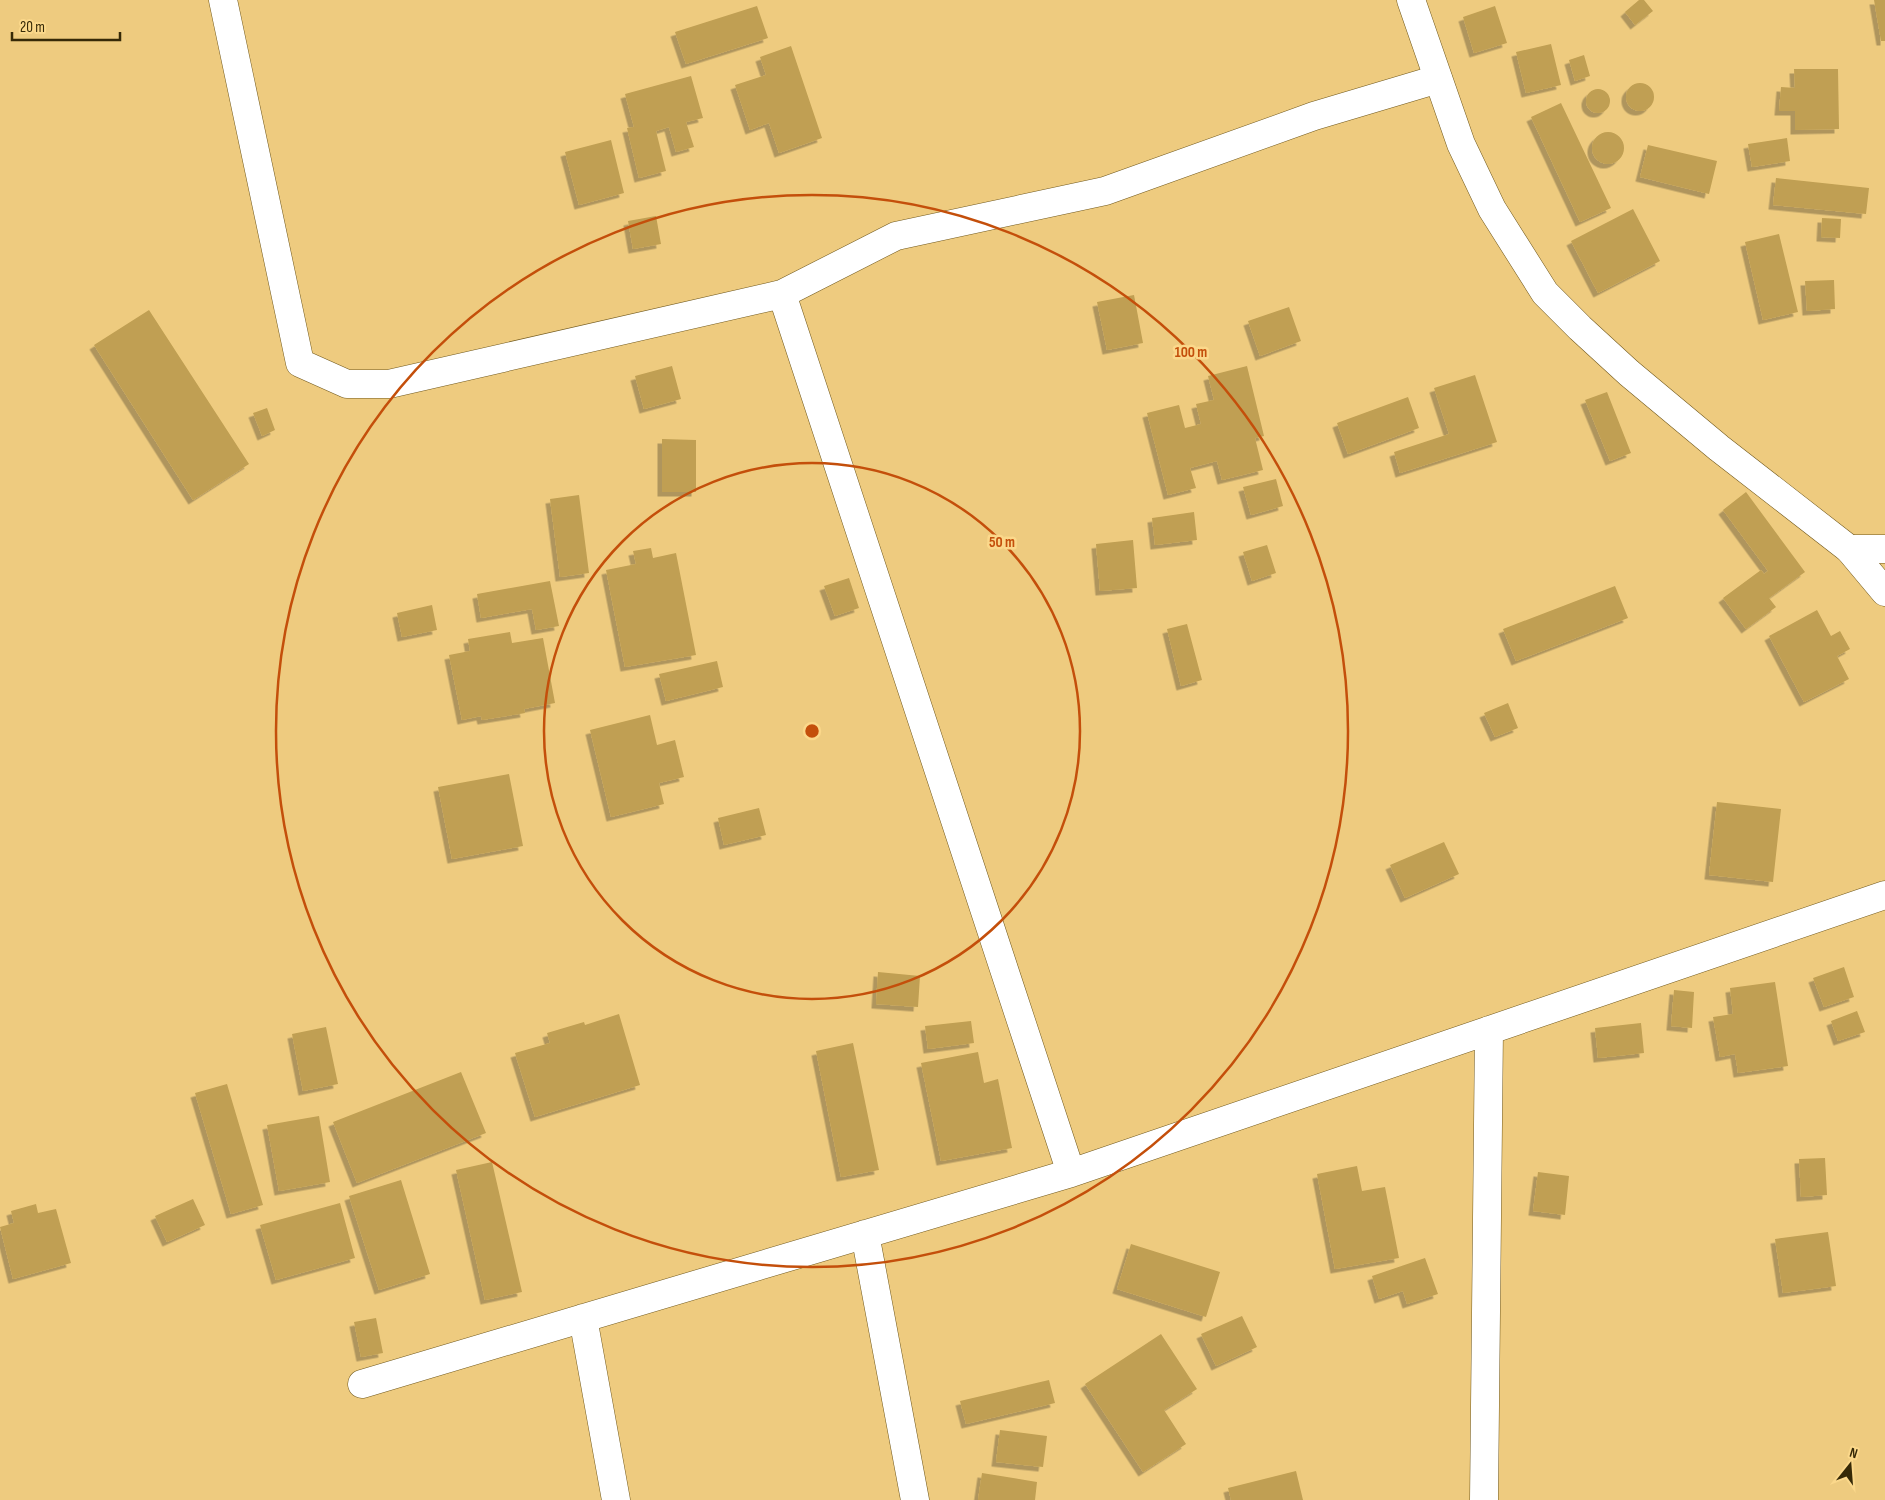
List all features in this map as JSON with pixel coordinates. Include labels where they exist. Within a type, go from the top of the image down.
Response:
[{"type":"street","points":[[222,0],[300,363],[347,384],[389,384],[782,294],[896,236],[1105,191],[1314,116],[1438,79]]},
{"type":"street","points":[[1412,0],[1461,144],[1492,209],[1545,293],[1629,373],[1719,448],[1849,549],[1885,592]]},
{"type":"street","points":[[782,294],[1072,1172]]},
{"type":"street","points":[[1849,549],[1885,549]]},
{"type":"street","points":[[362,1384],[1072,1172],[1885,895]]},
{"type":"street","points":[[1484,1500],[1489,1030]]},
{"type":"street","points":[[866,1234],[915,1500]]},
{"type":"street","points":[[583,1318],[616,1500]]},
{"type":"building","points":[[1639,0],[1644,0],[1653,11],[1635,25],[1625,12]]},
{"type":"building","points":[[1874,0],[1885,0],[1885,41],[1881,41]]},
{"type":"building","points":[[757,6],[768,38],[686,64],[675,32]]},
{"type":"building","points":[[1495,6],[1507,43],[1474,53],[1463,17]]},
{"type":"building","points":[[1551,44],[1561,85],[1526,93],[1516,52]]},
{"type":"building","points":[[791,46],[822,138],[779,153],[769,123],[750,130],[735,85],[766,75],[760,57]]},
{"type":"building","points":[[1584,55],[1590,76],[1575,81],[1569,60]]},
{"type":"building","points":[[1794,69],[1838,69],[1839,129],[1795,130],[1795,111],[1779,111],[1781,87],[1795,88]]},
{"type":"building","points":[[691,76],[703,118],[686,122],[694,147],[676,152],[669,127],[656,131],[666,171],[639,178],[627,128],[634,127],[625,94]]},
{"type":"building","points":[[1640,83],[1650,87],[1654,97],[1650,107],[1640,111],[1630,107],[1626,97],[1630,87]]},
{"type":"building","points":[[1598,89],[1607,92],[1610,101],[1607,110],[1598,113],[1589,110],[1586,101],[1589,92]]},
{"type":"building","points":[[1561,103],[1611,208],[1580,222],[1531,117]]},
{"type":"building","points":[[1608,132],[1614,133],[1619,137],[1623,142],[1623,154],[1619,159],[1614,163],[1608,164],[1602,163],[1597,159],[1593,154],[1592,148],[1593,142],[1597,137],[1602,133]]},
{"type":"building","points":[[1787,138],[1790,161],[1752,167],[1748,144]]},
{"type":"building","points":[[611,140],[624,193],[579,205],[565,152]]},
{"type":"building","points":[[1648,145],[1717,161],[1709,194],[1640,177]]},
{"type":"building","points":[[1776,178],[1869,188],[1866,214],[1773,205]]},
{"type":"building","points":[[1633,209],[1660,261],[1598,293],[1571,241]]},
{"type":"building","points":[[656,216],[661,244],[633,249],[628,221]]},
{"type":"building","points":[[1822,218],[1841,219],[1840,238],[1821,237]]},
{"type":"building","points":[[1779,234],[1798,312],[1763,320],[1745,242]]},
{"type":"building","points":[[1834,280],[1835,309],[1807,311],[1805,281]]},
{"type":"building","points":[[1134,295],[1143,343],[1107,350],[1097,302]]},
{"type":"building","points":[[1289,307],[1301,341],[1260,356],[1248,321]]},
{"type":"building","points":[[149,310],[249,464],[193,500],[94,345]]},
{"type":"building","points":[[672,366],[681,399],[644,409],[635,376]]},
{"type":"building","points":[[1247,366],[1264,436],[1255,438],[1263,470],[1222,480],[1217,461],[1190,468],[1196,488],[1168,495],[1147,413],[1179,405],[1185,428],[1201,424],[1196,404],[1214,400],[1208,376]]},
{"type":"building","points":[[1475,375],[1497,442],[1400,473],[1394,452],[1449,434],[1434,388]]},
{"type":"building","points":[[1607,392],[1631,453],[1610,461],[1585,400]]},
{"type":"building","points":[[1408,397],[1419,428],[1348,454],[1337,423]]},
{"type":"building","points":[[267,408],[275,430],[262,436],[253,413]]},
{"type":"building","points":[[662,439],[696,440],[696,492],[662,492]]},
{"type":"building","points":[[1276,479],[1283,506],[1251,515],[1243,487]]},
{"type":"building","points":[[1746,492],[1805,572],[1769,598],[1776,607],[1746,629],[1723,598],[1761,570],[1764,574],[1768,571],[1723,510]]},
{"type":"building","points":[[579,495],[589,573],[560,577],[550,499]]},
{"type":"building","points":[[1194,512],[1197,540],[1155,545],[1152,518]]},
{"type":"building","points":[[1133,540],[1137,588],[1100,591],[1096,544]]},
{"type":"building","points":[[1267,545],[1276,573],[1252,581],[1243,552]]},
{"type":"building","points":[[651,548],[653,558],[676,553],[696,655],[625,667],[606,570],[636,564],[633,551]]},
{"type":"building","points":[[849,578],[859,608],[835,616],[824,586]]},
{"type":"building","points":[[550,581],[559,626],[536,630],[532,609],[481,618],[477,594]]},
{"type":"building","points":[[1615,586],[1628,618],[1516,661],[1503,629]]},
{"type":"building","points":[[432,605],[437,630],[402,637],[397,613]]},
{"type":"building","points":[[1817,610],[1831,636],[1840,631],[1850,649],[1837,656],[1849,679],[1804,702],[1769,636]]},
{"type":"building","points":[[1187,624],[1202,680],[1181,686],[1167,629]]},
{"type":"building","points":[[510,632],[512,643],[543,638],[555,703],[524,709],[525,713],[482,720],[481,716],[462,720],[449,655],[470,651],[468,639]]},
{"type":"building","points":[[717,661],[723,687],[666,701],[659,674]]},
{"type":"building","points":[[1508,703],[1518,728],[1495,737],[1484,713]]},
{"type":"building","points":[[650,715],[657,745],[675,740],[684,777],[659,783],[664,804],[611,817],[590,730]]},
{"type":"building","points":[[509,774],[523,846],[452,859],[438,787]]},
{"type":"building","points":[[1717,802],[1781,809],[1773,882],[1709,875]]},
{"type":"building","points":[[759,808],[766,835],[724,845],[718,818]]},
{"type":"building","points":[[1444,842],[1459,874],[1405,898],[1390,865]]},
{"type":"building","points":[[1844,967],[1854,997],[1824,1007],[1813,978]]},
{"type":"building","points":[[878,972],[920,976],[918,1007],[876,1004]]},
{"type":"building","points":[[1775,982],[1788,1066],[1738,1073],[1735,1054],[1720,1057],[1713,1017],[1733,1014],[1730,988]]},
{"type":"building","points":[[1674,990],[1694,992],[1692,1028],[1671,1026]]},
{"type":"building","points":[[1857,1011],[1865,1032],[1838,1041],[1831,1021]]},
{"type":"building","points":[[619,1014],[640,1085],[535,1117],[515,1053],[550,1043],[547,1033],[584,1022],[585,1025]]},
{"type":"building","points":[[971,1021],[974,1043],[928,1049],[925,1026]]},
{"type":"building","points":[[1641,1023],[1644,1053],[1598,1058],[1595,1028]]},
{"type":"building","points":[[326,1027],[338,1084],[303,1091],[292,1034]]},
{"type":"building","points":[[853,1043],[879,1170],[841,1177],[816,1051]]},
{"type":"building","points":[[978,1052],[984,1083],[998,1079],[1012,1148],[941,1161],[921,1063]]},
{"type":"building","points":[[461,1072],[486,1133],[357,1183],[333,1122]]},
{"type":"building","points":[[227,1084],[263,1205],[231,1214],[195,1093]]},
{"type":"building","points":[[319,1116],[330,1182],[279,1191],[267,1125]]},
{"type":"building","points":[[1825,1158],[1827,1195],[1801,1197],[1799,1159]]},
{"type":"building","points":[[492,1162],[522,1292],[485,1300],[456,1170]]},
{"type":"building","points":[[1357,1166],[1362,1191],[1385,1187],[1399,1258],[1335,1269],[1317,1174]]},
{"type":"building","points":[[1538,1172],[1569,1176],[1565,1215],[1533,1211]]},
{"type":"building","points":[[401,1180],[430,1274],[379,1290],[349,1196]]},
{"type":"building","points":[[193,1199],[205,1225],[167,1242],[155,1216]]},
{"type":"building","points":[[340,1203],[355,1258],[276,1280],[260,1225]]},
{"type":"building","points":[[36,1204],[38,1213],[56,1209],[71,1263],[13,1279],[0,1227],[14,1223],[11,1211]]},
{"type":"building","points":[[1828,1232],[1836,1286],[1783,1293],[1775,1239]]},
{"type":"building","points":[[1131,1244],[1220,1272],[1206,1317],[1117,1289]]},
{"type":"building","points":[[1425,1258],[1438,1294],[1407,1304],[1403,1291],[1379,1299],[1372,1276]]},
{"type":"building","points":[[1242,1316],[1257,1347],[1216,1366],[1201,1334]]},
{"type":"building","points":[[376,1318],[383,1353],[361,1357],[354,1322]]},
{"type":"building","points":[[1161,1334],[1197,1389],[1164,1410],[1186,1444],[1143,1472],[1085,1384]]},
{"type":"building","points":[[1049,1380],[1055,1403],[966,1424],[960,1401]]},
{"type":"building","points":[[1000,1430],[1047,1436],[1043,1467],[996,1462]]},
{"type":"building","points":[[1296,1471],[1303,1500],[1231,1500],[1228,1488]]},
{"type":"building","points":[[982,1473],[1037,1482],[1035,1500],[978,1500]]}]
